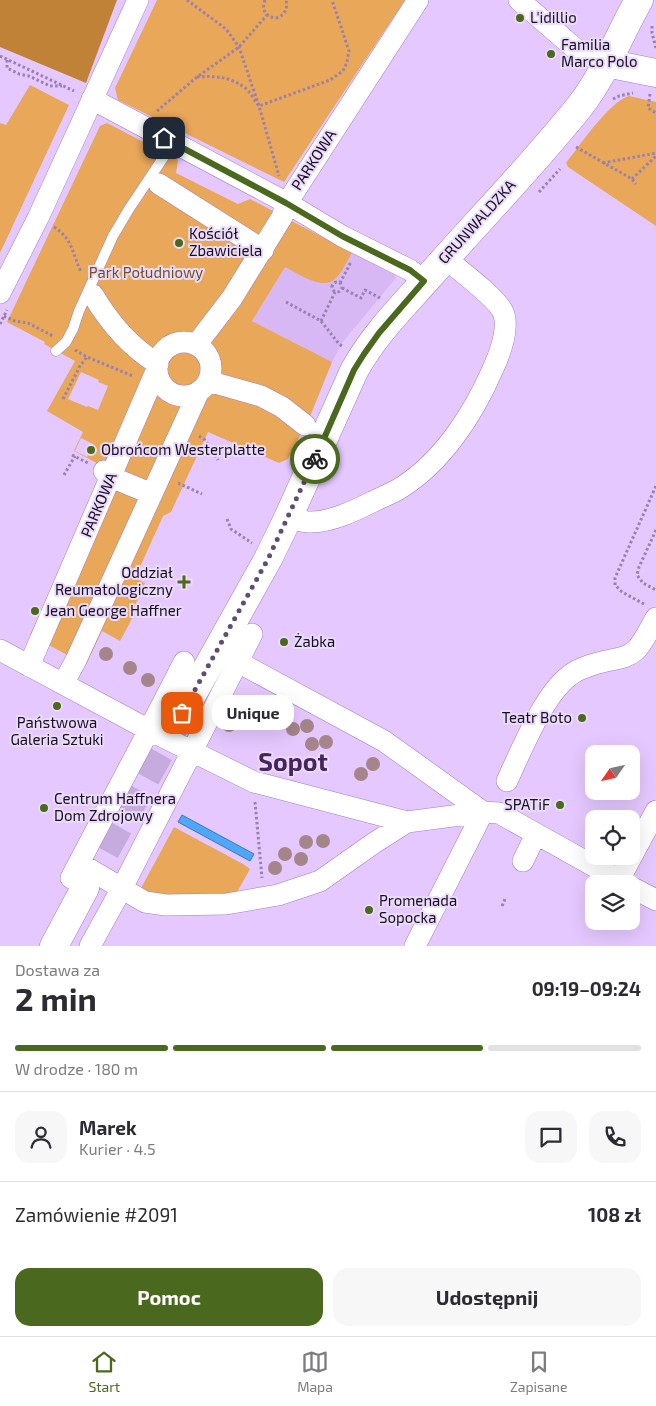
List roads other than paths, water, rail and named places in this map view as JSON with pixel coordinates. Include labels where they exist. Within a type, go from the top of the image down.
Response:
[{"type":"street","points":[[0,293],[38,218],[85,100],[138,0]]},
{"type":"street","name":"PARKOWA","points":[[15,659],[40,641],[150,374],[163,353],[172,345],[184,342],[196,345],[232,298],[263,250],[282,216],[286,203],[418,0]]},
{"type":"street","points":[[519,0],[578,50],[653,84]]},
{"type":"street","name":"GRUNWALDZKA","points":[[182,713],[268,559],[358,364],[379,333],[545,148],[581,105],[606,64],[646,11]]},
{"type":"street","points":[[85,100],[141,125],[286,203],[342,236],[410,270],[424,281]]},
{"type":"street","points":[[159,184],[263,250]]},
{"type":"street","points":[[288,518],[309,522],[323,521],[356,510],[402,487],[430,465],[466,421],[485,388],[498,359],[505,336],[504,314],[497,302],[445,258]]},
{"type":"street","points":[[91,292],[102,311],[123,337],[143,355],[150,374],[169,392],[187,396],[204,386],[260,396],[282,407],[305,425]]},
{"type":"street","points":[[63,684],[76,660],[182,429],[210,375],[210,363],[205,352],[196,345]]},
{"type":"street","points":[[108,474],[156,485]]},
{"type":"street","points":[[507,781],[535,723],[561,682],[571,674],[589,666],[626,657],[637,649],[656,618]]},
{"type":"street","points":[[90,946],[122,888],[252,634]]},
{"type":"street","points":[[15,659],[149,730],[254,782],[408,822],[483,812],[498,813],[610,875]]},
{"type":"street","points":[[54,946],[78,876],[184,662]]},
{"type":"street","points":[[238,662],[384,741],[483,812]]},
{"type":"street","points":[[416,946],[483,812]]},
{"type":"street","points":[[630,875],[656,812]]},
{"type":"street","points":[[78,876],[122,888],[145,902],[166,905],[226,904],[264,898],[320,880],[408,822]]},
{"type":"street","points":[[523,861],[536,834]]},
{"type":"street","points":[[640,891],[656,900]]},
{"type":"lane","points":[[56,350],[66,342],[91,292],[113,236],[168,140]]},
{"type":"water","points":[[182,815],[254,854],[250,861],[178,822]]},
{"type":"tunnel","points":[[85,888],[182,713]]},
{"type":"place","name":"L'idillio","points":[[520,18]]},
{"type":"place","name":"Familia Marco Polo","points":[[551,54]]},
{"type":"place","name":"Kościół Zbawiciela","points":[[179,243]]},
{"type":"place","name":"Obrońcom Westerplatte","points":[[91,450]]},
{"type":"place","name":"Oddział Reumatologiczny","points":[[184,582]]},
{"type":"place","name":"Jean George Haffner","points":[[35,611]]},
{"type":"place","name":"Żabka","points":[[284,642]]},
{"type":"place","name":"Państwowa Galeria Sztuki","points":[[57,706]]},
{"type":"place","name":"Unique","points":[[182,713]]},
{"type":"place","name":"Teatr Boto","points":[[582,718]]},
{"type":"place","name":"SPATiF","points":[[560,805]]},
{"type":"place","name":"Centrum Haffnera Dom Zdrojowy","points":[[44,808]]},
{"type":"place","name":"Promenada Sopocka","points":[[369,910]]},
{"type":"district","name":"Sopot","points":[[293,762]]},
{"type":"park label","name":"Park Południowy","points":[[146,273]]}]
